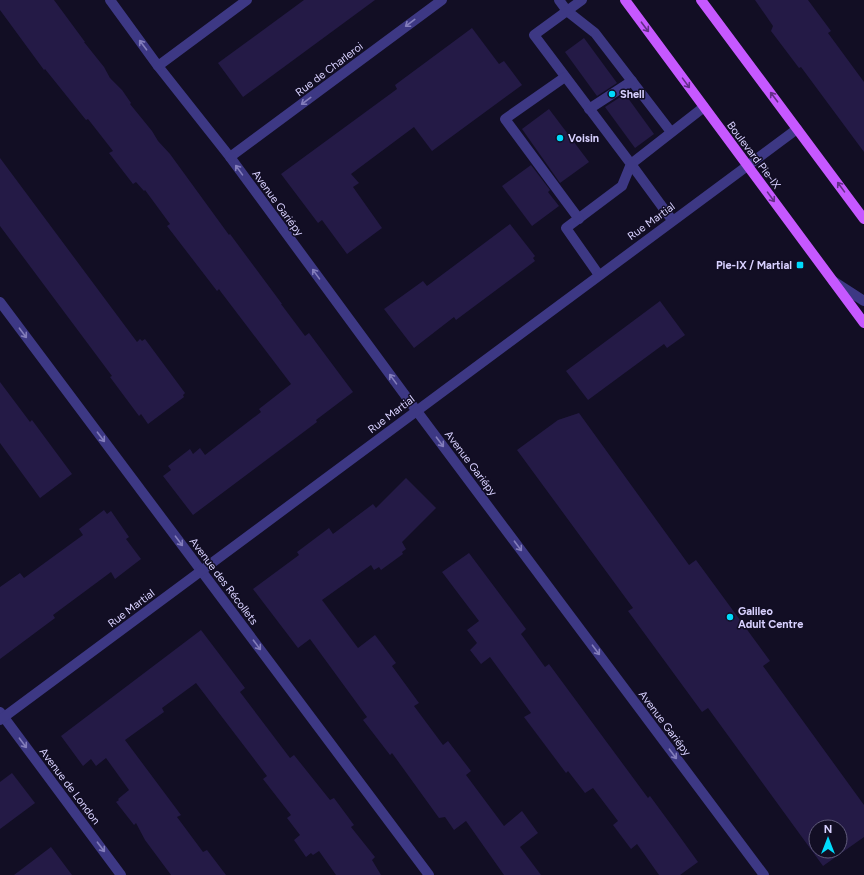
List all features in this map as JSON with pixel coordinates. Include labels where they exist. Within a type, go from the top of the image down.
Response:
[{"type":"main road","name":"Boulevard Pie-IX","points":[[625,0],[864,323]]},
{"type":"main road","points":[[701,0],[864,219]]},
{"type":"street","name":"Avenue Gariépy","points":[[110,0],[158,66],[230,158],[416,410],[764,875]]},
{"type":"street","points":[[158,66],[247,0]]},
{"type":"street","name":"Rue de Charleroi","points":[[230,158],[442,0]]},
{"type":"street","points":[[559,0],[567,10],[595,33],[671,132]]},
{"type":"street","points":[[582,0],[534,35],[672,220]]},
{"type":"street","points":[[565,77],[505,119],[579,219]]},
{"type":"street","points":[[590,109],[632,81]]},
{"type":"street","points":[[599,275],[566,228],[622,186],[631,164],[704,107]]},
{"type":"street","name":"Rue Martial","points":[[1,716],[202,570],[672,220],[797,129]]},
{"type":"street","points":[[832,280],[864,301]]},
{"type":"street","name":"Avenue des Récollets","points":[[0,302],[202,570],[428,875]]},
{"type":"street","name":"Avenue de London","points":[[1,716],[121,875]]},
{"type":"building","points":[[0,0],[54,0],[104,67],[110,78],[122,90],[131,103],[130,104],[152,131],[158,141],[170,154],[305,336],[309,333],[353,392],[316,420],[317,422],[193,515],[163,476],[171,470],[168,466],[190,449],[193,454],[200,448],[205,455],[261,412],[259,409],[291,384],[219,289],[217,291],[167,226],[170,224],[145,190],[144,191],[136,182],[133,184],[109,153],[113,151],[88,119],[86,120],[45,69],[44,70],[0,10]]},
{"type":"building","points":[[304,0],[375,0],[243,97],[218,63]]},
{"type":"building","points":[[755,0],[808,0],[831,31],[828,33],[864,82],[864,152],[801,67],[799,68],[771,31],[773,26]]},
{"type":"building","points":[[472,28],[499,64],[504,61],[522,85],[432,151],[414,127],[351,174],[359,183],[353,187],[382,228],[347,254],[322,220],[318,223],[281,174],[397,89],[395,85]]},
{"type":"building","points":[[584,38],[617,83],[597,96],[565,52]]},
{"type":"building","points":[[625,94],[654,134],[635,148],[605,107]]},
{"type":"building","points":[[549,109],[589,162],[560,183],[522,129]]},
{"type":"building","points":[[0,158],[137,342],[140,339],[142,341],[145,339],[185,393],[183,395],[184,397],[148,424],[141,414],[139,416],[110,377],[112,376],[0,226]]},
{"type":"building","points":[[531,165],[550,190],[548,192],[559,206],[532,226],[502,186]]},
{"type":"building","points":[[510,224],[535,256],[533,258],[535,261],[456,320],[454,317],[414,348],[384,309],[423,281],[427,286]]},
{"type":"building","points":[[660,301],[685,335],[667,348],[664,344],[588,400],[566,371]]},
{"type":"building","points":[[0,382],[30,422],[32,420],[72,474],[40,498],[0,443]]},
{"type":"building","points":[[579,413],[689,565],[696,560],[770,661],[763,666],[864,805],[864,837],[848,848],[848,819],[808,819],[808,845],[708,708],[702,712],[628,611],[633,608],[517,450],[558,420]]},
{"type":"building","points":[[406,478],[436,508],[402,542],[406,549],[402,552],[403,554],[381,570],[379,567],[374,570],[371,565],[322,600],[358,648],[375,635],[396,663],[392,666],[419,703],[414,706],[443,745],[448,741],[471,771],[466,775],[504,826],[522,811],[538,833],[520,847],[541,875],[504,875],[466,821],[454,830],[445,817],[439,818],[392,753],[390,755],[363,720],[367,717],[310,639],[298,648],[253,589],[299,555],[297,552],[329,528],[333,534],[373,504],[376,508]]},
{"type":"building","points":[[104,510],[107,514],[111,511],[129,537],[126,539],[141,559],[115,579],[111,572],[53,615],[55,618],[0,659],[0,587],[20,573],[24,578],[83,535],[79,529]]},
{"type":"building","points":[[469,553],[526,629],[521,634],[545,667],[549,664],[648,798],[650,796],[698,862],[680,875],[659,875],[637,844],[631,849],[613,825],[618,821],[593,788],[585,793],[568,771],[566,773],[524,717],[531,713],[490,657],[481,664],[470,650],[477,643],[467,630],[479,621],[442,572]]},
{"type":"building","points":[[201,630],[245,688],[240,692],[290,758],[294,755],[330,800],[334,798],[354,825],[351,827],[375,857],[372,860],[381,875],[336,875],[319,851],[313,855],[311,853],[306,857],[294,840],[300,835],[287,818],[291,815],[263,779],[267,776],[196,683],[162,708],[164,712],[125,740],[181,815],[177,817],[203,852],[207,850],[226,875],[171,875],[145,840],[136,823],[134,825],[116,802],[129,790],[106,758],[96,766],[91,759],[83,766],[61,736]]},
{"type":"building","points":[[12,773],[35,803],[0,829],[0,782]]},
{"type":"building","points":[[51,847],[72,875],[14,875]]},
{"type":"building","points":[[818,859],[833,859],[823,866]]},
{"type":"place","name":"Shell","points":[[612,94]]},
{"type":"place","name":"Voisin","points":[[560,138]]},
{"type":"place","name":"Pie-IX / Martial","points":[[800,265]]},
{"type":"place","name":"Galileo Adult Centre","points":[[730,617]]}]
